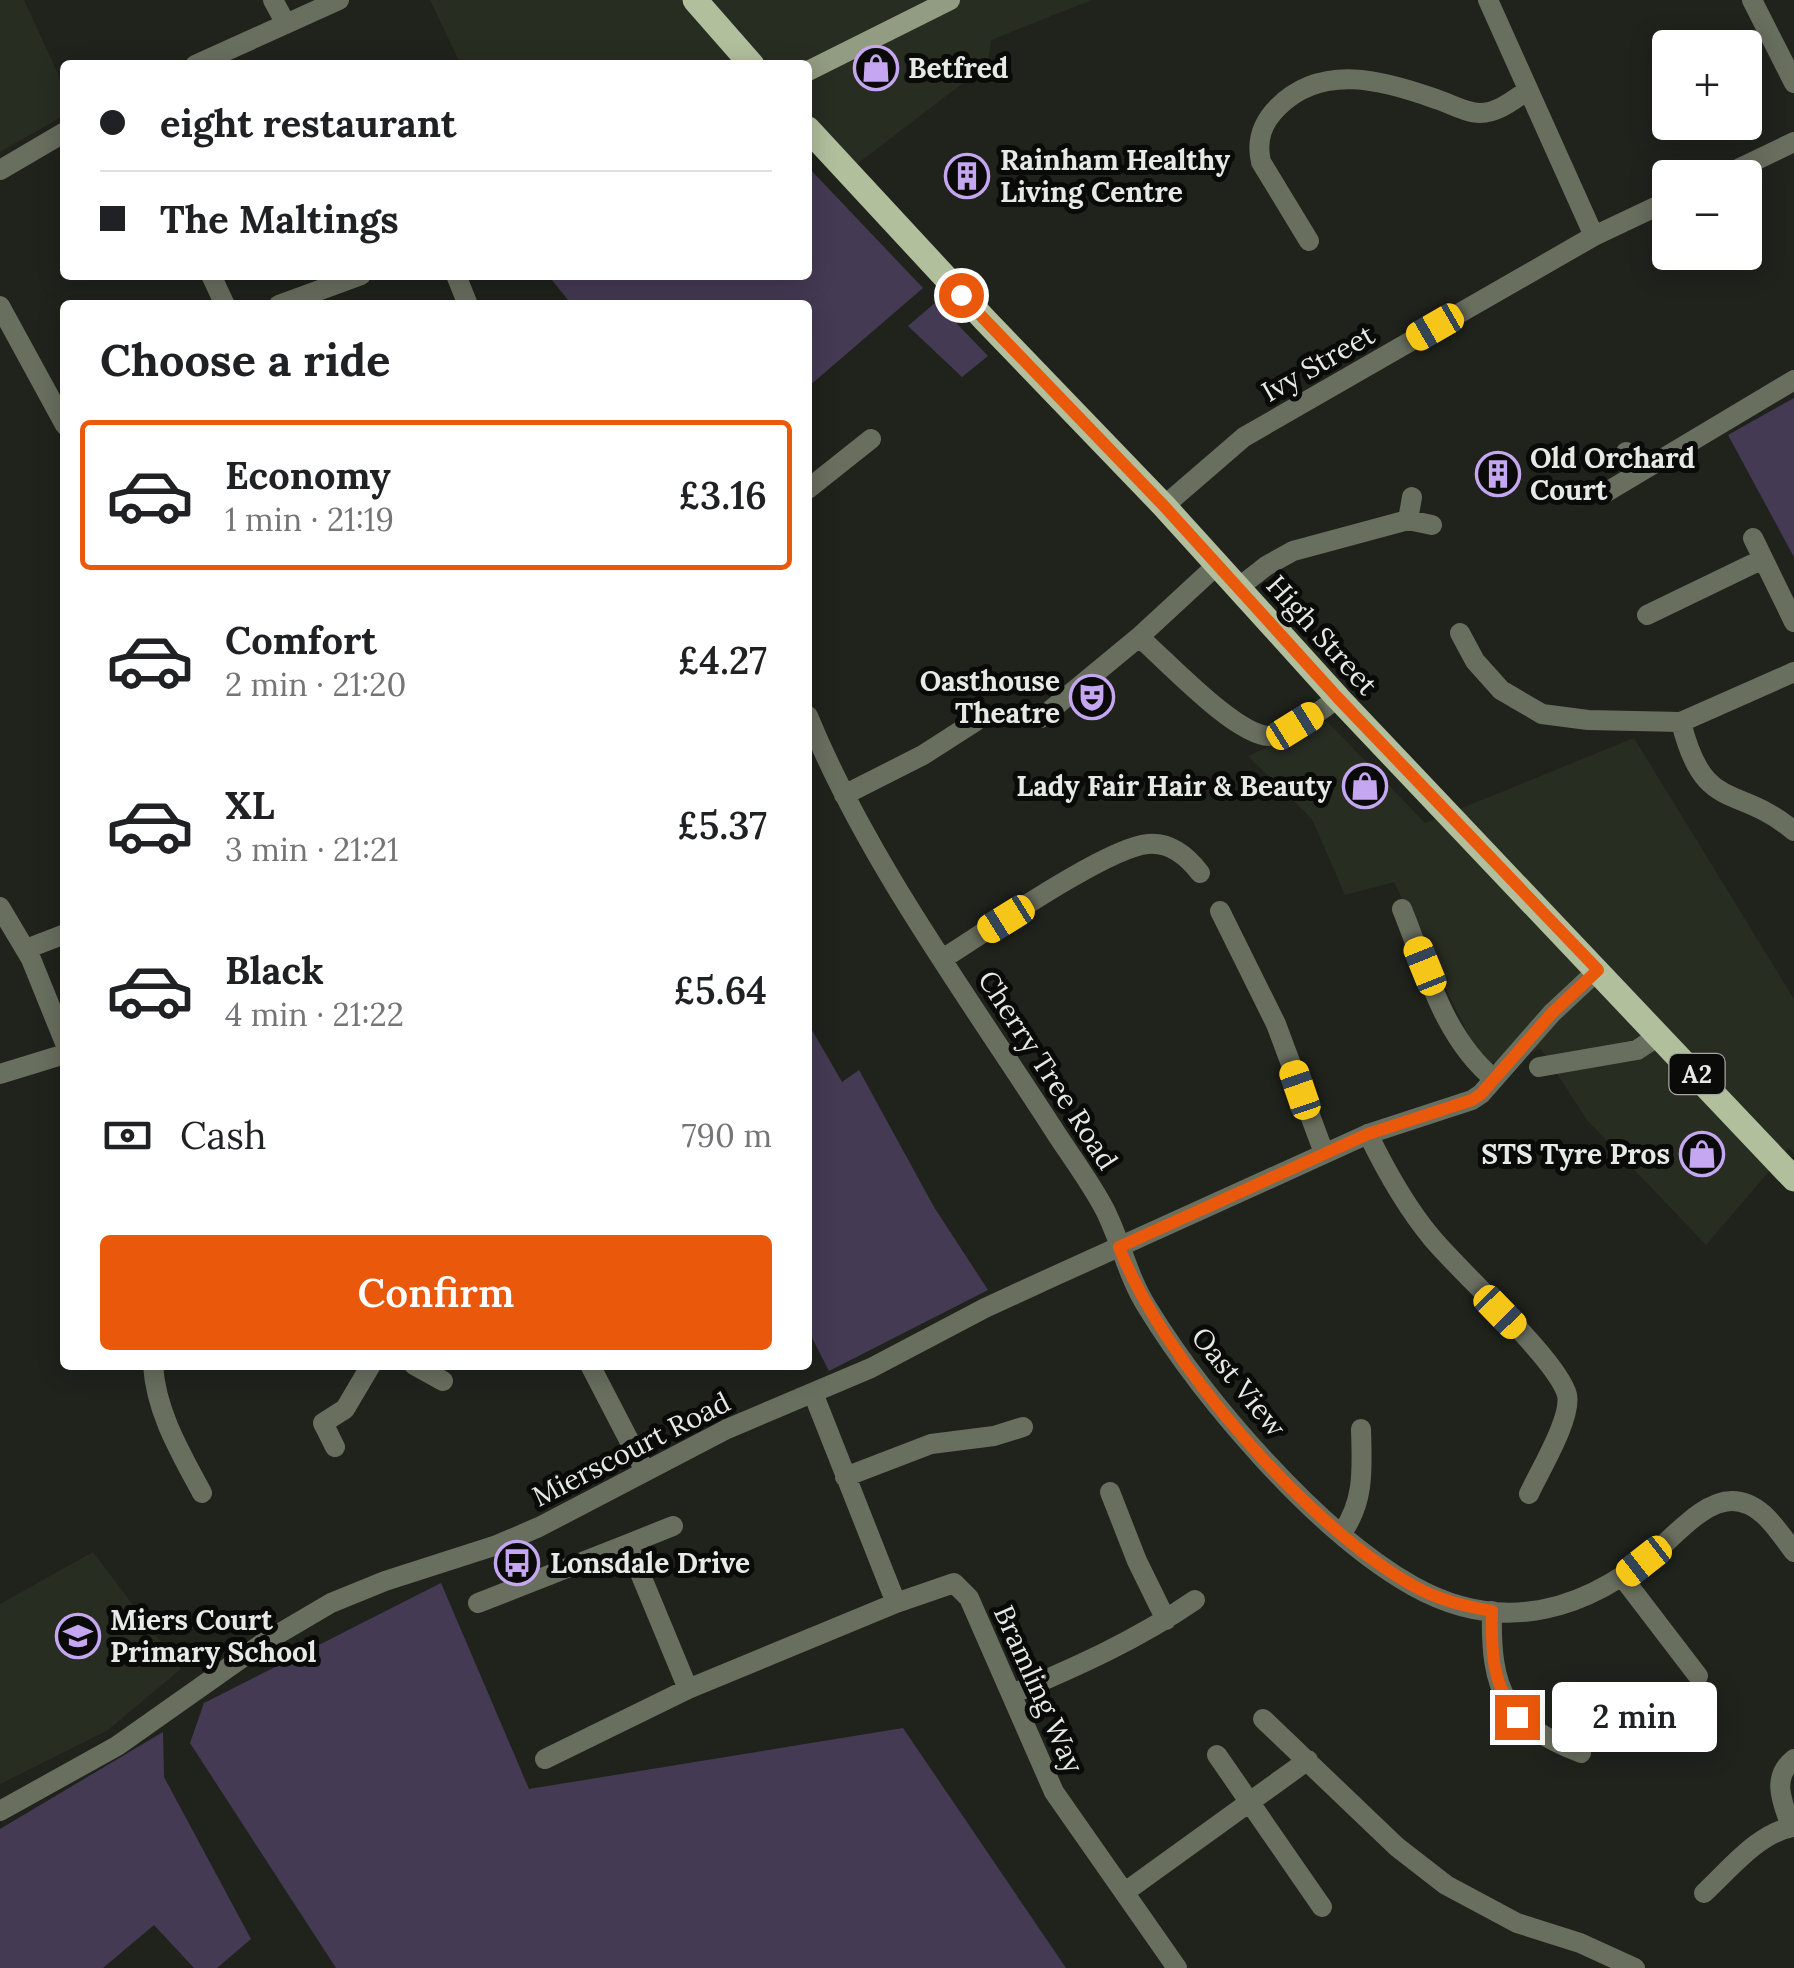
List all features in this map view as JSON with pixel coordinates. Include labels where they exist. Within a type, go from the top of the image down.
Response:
[{"type":"main road","points":[[695,0],[748,60]]},
{"type":"main road","points":[[812,69],[950,0]]},
{"type":"main road","name":"High Street","points":[[812,133],[1164,506],[1338,698],[1794,1179]]},
{"type":"street","points":[[274,0],[286,24]]},
{"type":"street","points":[[206,60],[339,0]]},
{"type":"street","points":[[1488,0],[1594,236]]},
{"type":"street","points":[[1752,0],[1794,83]]},
{"type":"street","points":[[1308,241],[1261,162],[1258,150],[1262,128],[1271,114],[1298,91],[1315,82],[1349,78],[1430,96],[1478,113],[1498,109],[1528,90]]},
{"type":"street","points":[[0,170],[60,135]]},
{"type":"street","points":[[1756,160],[1794,142]]},
{"type":"street","name":"Ivy Street","points":[[1164,506],[1244,437],[1594,236],[1652,209]]},
{"type":"street","points":[[293,300],[347,280]]},
{"type":"street","points":[[0,306],[60,416]]},
{"type":"street","points":[[1606,493],[1794,380]]},
{"type":"street","points":[[812,486],[871,439]]},
{"type":"street","points":[[1626,452],[1635,475]]},
{"type":"street","points":[[1408,520],[1412,497]]},
{"type":"street","points":[[1238,588],[1293,551],[1408,520],[1432,526]]},
{"type":"street","points":[[1753,538],[1794,622]]},
{"type":"street","points":[[1647,615],[1680,592],[1764,559]]},
{"type":"street","points":[[1041,718],[1139,638],[1217,565]]},
{"type":"street","points":[[1460,633],[1476,661],[1501,690],[1542,714],[1588,720],[1681,722],[1794,672]]},
{"type":"street","points":[[1139,638],[1236,725],[1270,736],[1295,726],[1338,698]]},
{"type":"street","points":[[844,795],[923,755],[976,720]]},
{"type":"street","points":[[1681,722],[1694,763],[1711,786],[1794,831]]},
{"type":"street","name":"Cherry Tree Road","points":[[812,725],[844,795],[887,870],[1103,1206],[1119,1247]]},
{"type":"street","points":[[944,958],[1054,889],[1133,847],[1161,844],[1184,856],[1200,872]]},
{"type":"street","points":[[0,908],[26,948],[60,1031]]},
{"type":"street","points":[[1402,909],[1449,1024],[1468,1056],[1494,1079]]},
{"type":"street","points":[[1220,911],[1276,1024],[1324,1154]]},
{"type":"street","points":[[26,948],[60,936]]},
{"type":"street","name":"Mierscourt Road","points":[[0,1810],[117,1746],[263,1644],[330,1603],[498,1545],[727,1428],[881,1364],[985,1308],[1368,1134],[1461,1105],[1481,1094],[1552,1013],[1598,970]]},
{"type":"street","points":[[1539,1067],[1636,1050],[1660,1035]]},
{"type":"street","points":[[0,1074],[60,1056]]},
{"type":"street","points":[[1368,1134],[1414,1216],[1539,1353],[1563,1385],[1567,1396],[1565,1415],[1529,1494]]},
{"type":"street","name":"Oast View","points":[[1119,1247],[1147,1308],[1196,1378],[1291,1487],[1342,1534],[1412,1586],[1438,1598],[1513,1613],[1582,1600],[1623,1578],[1696,1516],[1722,1502],[1747,1503],[1759,1510],[1794,1552]]},
{"type":"street","points":[[154,1370],[165,1420],[202,1493]]},
{"type":"street","points":[[335,1447],[323,1423],[344,1410],[367,1370]]},
{"type":"street","points":[[423,1370],[443,1381]]},
{"type":"street","points":[[593,1370],[645,1471]]},
{"type":"street","points":[[813,1393],[896,1603]]},
{"type":"street","points":[[845,1477],[931,1444],[994,1436],[1024,1427]]},
{"type":"street","points":[[1342,1534],[1361,1494],[1360,1429]]},
{"type":"street","points":[[1110,1492],[1166,1620]]},
{"type":"street","points":[[478,1602],[673,1526]]},
{"type":"street","points":[[628,1544],[688,1689]]},
{"type":"street","points":[[1623,1578],[1698,1676]]},
{"type":"street","name":"Bramling Way","points":[[544,1758],[688,1689],[896,1603],[947,1584],[960,1586],[969,1598],[1054,1792],[1177,1968]]},
{"type":"street","points":[[1012,1694],[1116,1649],[1195,1600]]},
{"type":"street","points":[[1492,1611],[1494,1671],[1506,1702],[1530,1728],[1582,1753]]},
{"type":"street","points":[[1263,1718],[1396,1847],[1446,1886],[1517,1923],[1635,1968]]},
{"type":"street","points":[[1217,1756],[1322,1907]]},
{"type":"street","points":[[1125,1892],[1308,1760]]},
{"type":"street","points":[[1704,1892],[1765,1838],[1793,1827],[1778,1788],[1785,1766],[1794,1760]]},
{"type":"shaded area","points":[[0,0],[24,0],[60,78],[60,118],[0,152]]},
{"type":"shaded area","points":[[430,0],[1092,0],[991,40],[988,64],[857,164],[812,117],[812,60],[459,60]]},
{"type":"shaded area","points":[[812,171],[923,288],[812,384],[812,300],[568,300],[552,280],[812,280]]},
{"type":"shaded area","points":[[936,302],[988,356],[962,377],[908,326]]},
{"type":"shaded area","points":[[1794,398],[1794,557],[1728,435]]},
{"type":"shaded area","points":[[1327,721],[1425,823],[1634,738],[1794,999],[1794,1153],[1789,1148],[1706,1245],[1587,1120],[1541,1049],[1483,1065],[1394,882],[1345,895],[1312,819],[1248,756]]},
{"type":"shaded area","points":[[812,1030],[842,1082],[859,1070],[934,1207],[988,1290],[829,1371],[812,1338]]},
{"type":"shaded area","name":"Miers Court Primary School","points":[[93,1552],[181,1669],[108,1730],[0,1784],[0,1604]]},
{"type":"shaded area","points":[[441,1583],[529,1789],[903,1728],[1066,1968],[336,1968],[190,1743],[204,1703]]},
{"type":"shaded area","points":[[163,1732],[164,1777],[251,1939],[217,1968],[194,1968],[154,1925],[103,1968],[0,1968],[0,1829]]},
{"type":"place","name":"Betfred","points":[[876,68]]},
{"type":"place","name":"Rainham Healthy Living Centre","points":[[967,176]]},
{"type":"place","name":"Old Orchard Court","points":[[1498,474]]},
{"type":"place","name":"Oasthouse Theatre","points":[[1092,697]]},
{"type":"place","name":"Lady Fair Hair & Beauty","points":[[1365,786]]},
{"type":"place","name":"STS Tyre Pros","points":[[1702,1154]]},
{"type":"place","name":"Lonsdale Drive","points":[[517,1563]]},
{"type":"place","name":"Miers Court Primary School","points":[[78,1636]]},
{"type":"route","points":[[961,295],[1598,970],[1552,1013],[1472,1100],[1368,1134],[1119,1247],[1132,1282],[1166,1336],[1217,1404],[1291,1487],[1342,1534],[1412,1586],[1438,1598],[1492,1611],[1494,1671],[1499,1688],[1517,1717]]}]
